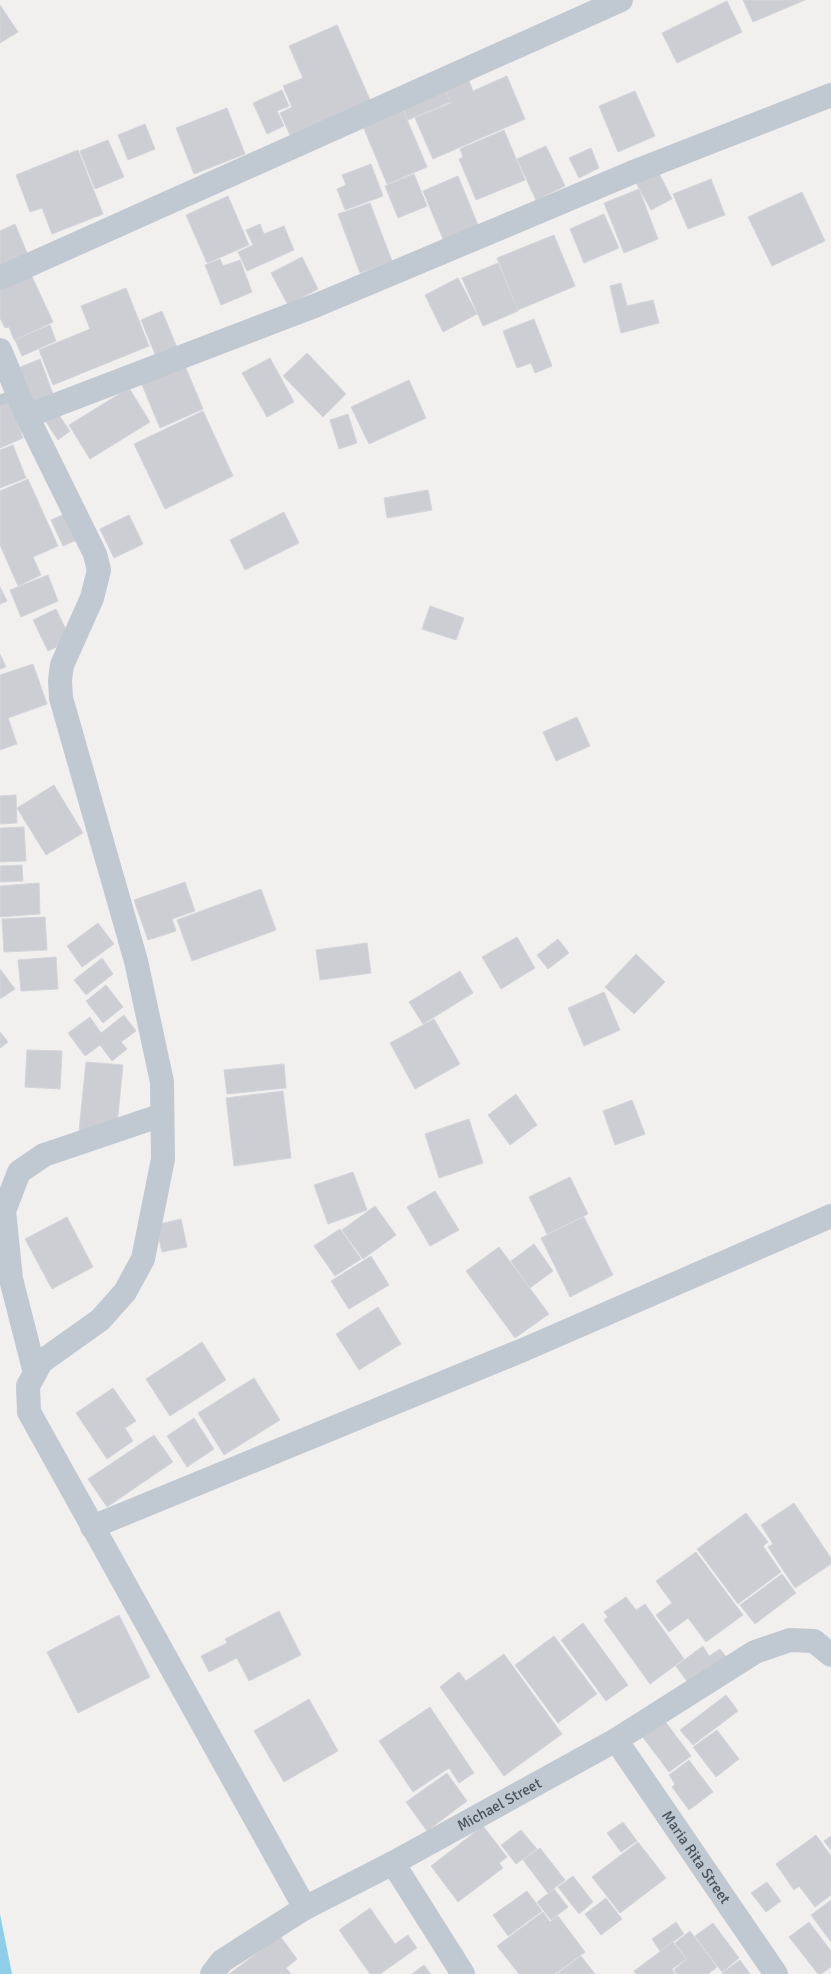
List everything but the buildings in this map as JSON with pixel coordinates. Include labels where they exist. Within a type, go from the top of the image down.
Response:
[{"type":"street","points":[[0,278],[621,0]]},
{"type":"street","points":[[26,416],[317,305],[632,172],[831,95]]},
{"type":"street","points":[[0,350],[8,397],[26,416],[95,554],[99,570],[92,598],[62,665],[60,680],[61,698],[136,961],[162,1082],[163,1159],[143,1259],[125,1292],[100,1320],[41,1362],[28,1386],[29,1412],[305,1908]]},
{"type":"street","points":[[36,1373],[11,1279],[4,1211],[19,1172],[44,1156],[162,1115]]},
{"type":"street","points":[[92,1527],[523,1350],[831,1216]]},
{"type":"street","name":"Michael Street","points":[[212,1974],[222,1961],[305,1908],[393,1863],[616,1740],[755,1652],[790,1640],[814,1641],[831,1655]]},
{"type":"street","name":"Maria Rita Street","points":[[616,1740],[776,1974]]},
{"type":"street","points":[[393,1863],[463,1974]]},
{"type":"water","points":[[0,1914],[12,1974],[0,1974]]}]
